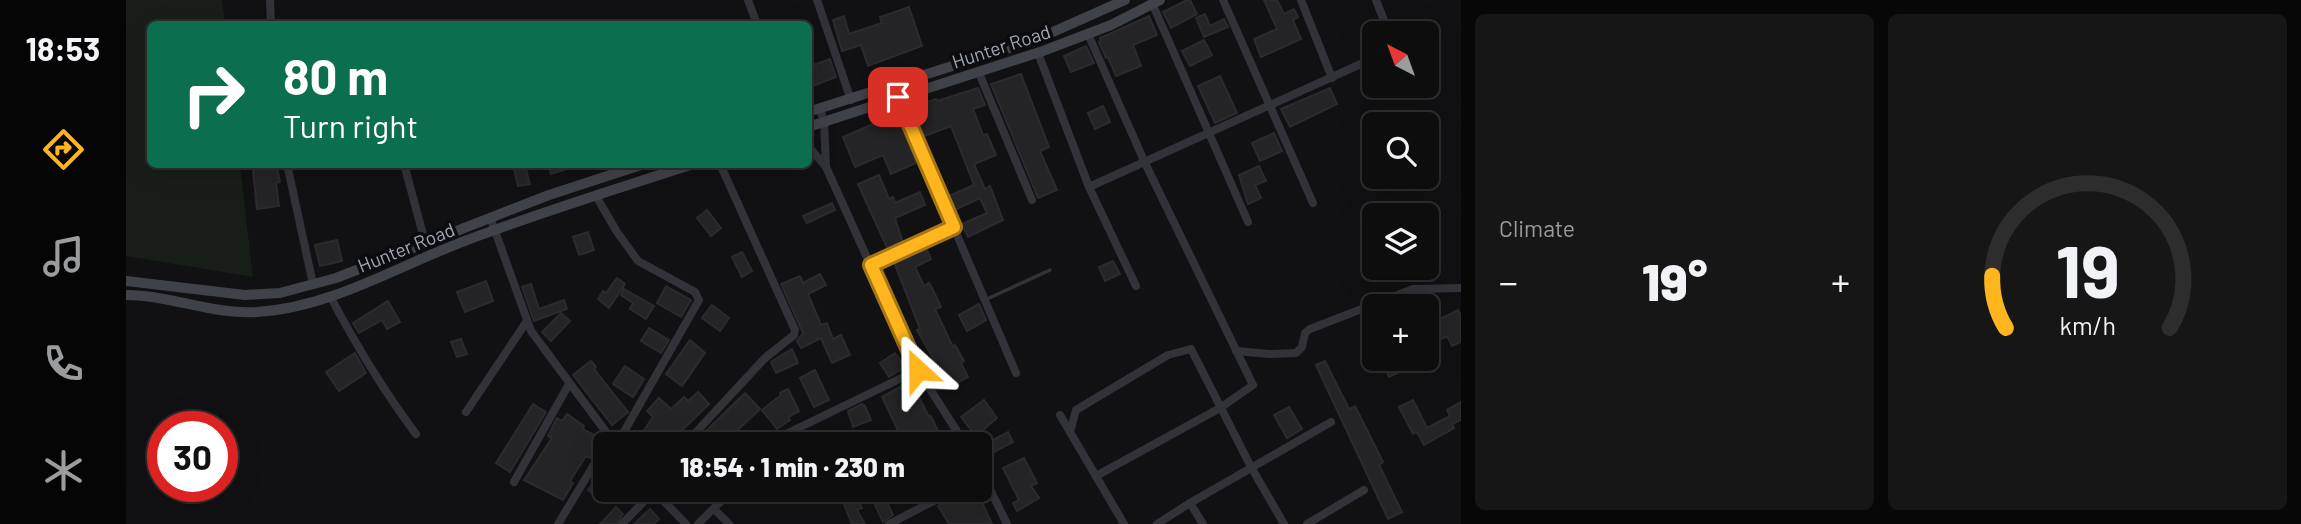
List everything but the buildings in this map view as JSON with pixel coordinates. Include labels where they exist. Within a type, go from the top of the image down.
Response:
[{"type":"main road","name":"Hunter Road","points":[[814,111],[1037,39],[1125,0]]},
{"type":"main road","name":"Hunter Road","points":[[812,126],[1038,53],[1088,34],[1156,2]]},
{"type":"main road","points":[[970,61],[977,73]]},
{"type":"main road","name":"Hunter Road","points":[[126,281],[245,295],[281,293],[381,262],[549,194],[631,168]]},
{"type":"main road","name":"Hunter Road","points":[[126,295],[143,295],[238,313],[274,310],[330,296],[494,230],[681,168]]},
{"type":"street","points":[[270,0],[271,21]]},
{"type":"street","points":[[748,0],[756,21]]},
{"type":"street","points":[[817,0],[851,100]]},
{"type":"street","points":[[1223,0],[1313,203]]},
{"type":"street","points":[[1301,0],[1332,78]]},
{"type":"street","points":[[1376,0],[1384,21]]},
{"type":"street","points":[[1156,2],[1248,222]]},
{"type":"street","points":[[1088,34],[1145,163],[1253,386],[1220,408],[1096,476]]},
{"type":"street","points":[[1038,53],[1089,187],[1136,286]]},
{"type":"street","points":[[1089,187],[1362,64]]},
{"type":"street","points":[[977,73],[1032,200]]},
{"type":"street","points":[[898,97],[1016,373]]},
{"type":"street","points":[[814,111],[824,122],[826,167]]},
{"type":"street","points":[[812,151],[826,167],[918,370],[957,432]]},
{"type":"street","points":[[288,168],[313,284]]},
{"type":"street","points":[[405,168],[425,242]]},
{"type":"street","points":[[696,432],[765,358],[794,335],[795,330],[722,168]]},
{"type":"street","points":[[596,196],[638,261],[695,292],[699,300],[617,432]]},
{"type":"street","points":[[490,217],[531,331],[602,432]]},
{"type":"street","points":[[871,265],[954,227]]},
{"type":"street","points":[[1236,351],[1296,353],[1302,347],[1305,333],[1349,314],[1413,289],[1461,288]]},
{"type":"street","points":[[330,296],[386,394],[416,434]]},
{"type":"street","points":[[466,412],[527,321]]},
{"type":"street","points":[[1070,432],[1076,410],[1168,355],[1191,349],[1251,467],[1284,524]]},
{"type":"street","points":[[790,432],[918,370]]},
{"type":"street","points":[[514,482],[569,384]]},
{"type":"street","points":[[1060,415],[1124,524]]},
{"type":"street","points":[[1157,524],[1331,422]]},
{"type":"street","points":[[558,524],[593,469]]},
{"type":"street","points":[[1307,524],[1364,490]]},
{"type":"street","points":[[992,495],[1007,524]]},
{"type":"street","points":[[622,524],[643,502]]},
{"type":"street","points":[[664,502],[686,524]]},
{"type":"street","points":[[698,524],[721,502]]},
{"type":"street","points":[[889,524],[932,502]]},
{"type":"street","points":[[1190,503],[1203,524]]},
{"type":"street","points":[[714,509],[729,524]]},
{"type":"lane","points":[[985,300],[1050,270]]},
{"type":"shaded area","points":[[126,0],[222,0],[225,21],[147,21],[147,168],[240,168],[253,277],[126,256]]},
{"type":"route","points":[[898,97],[954,227],[871,265],[918,370]]}]
